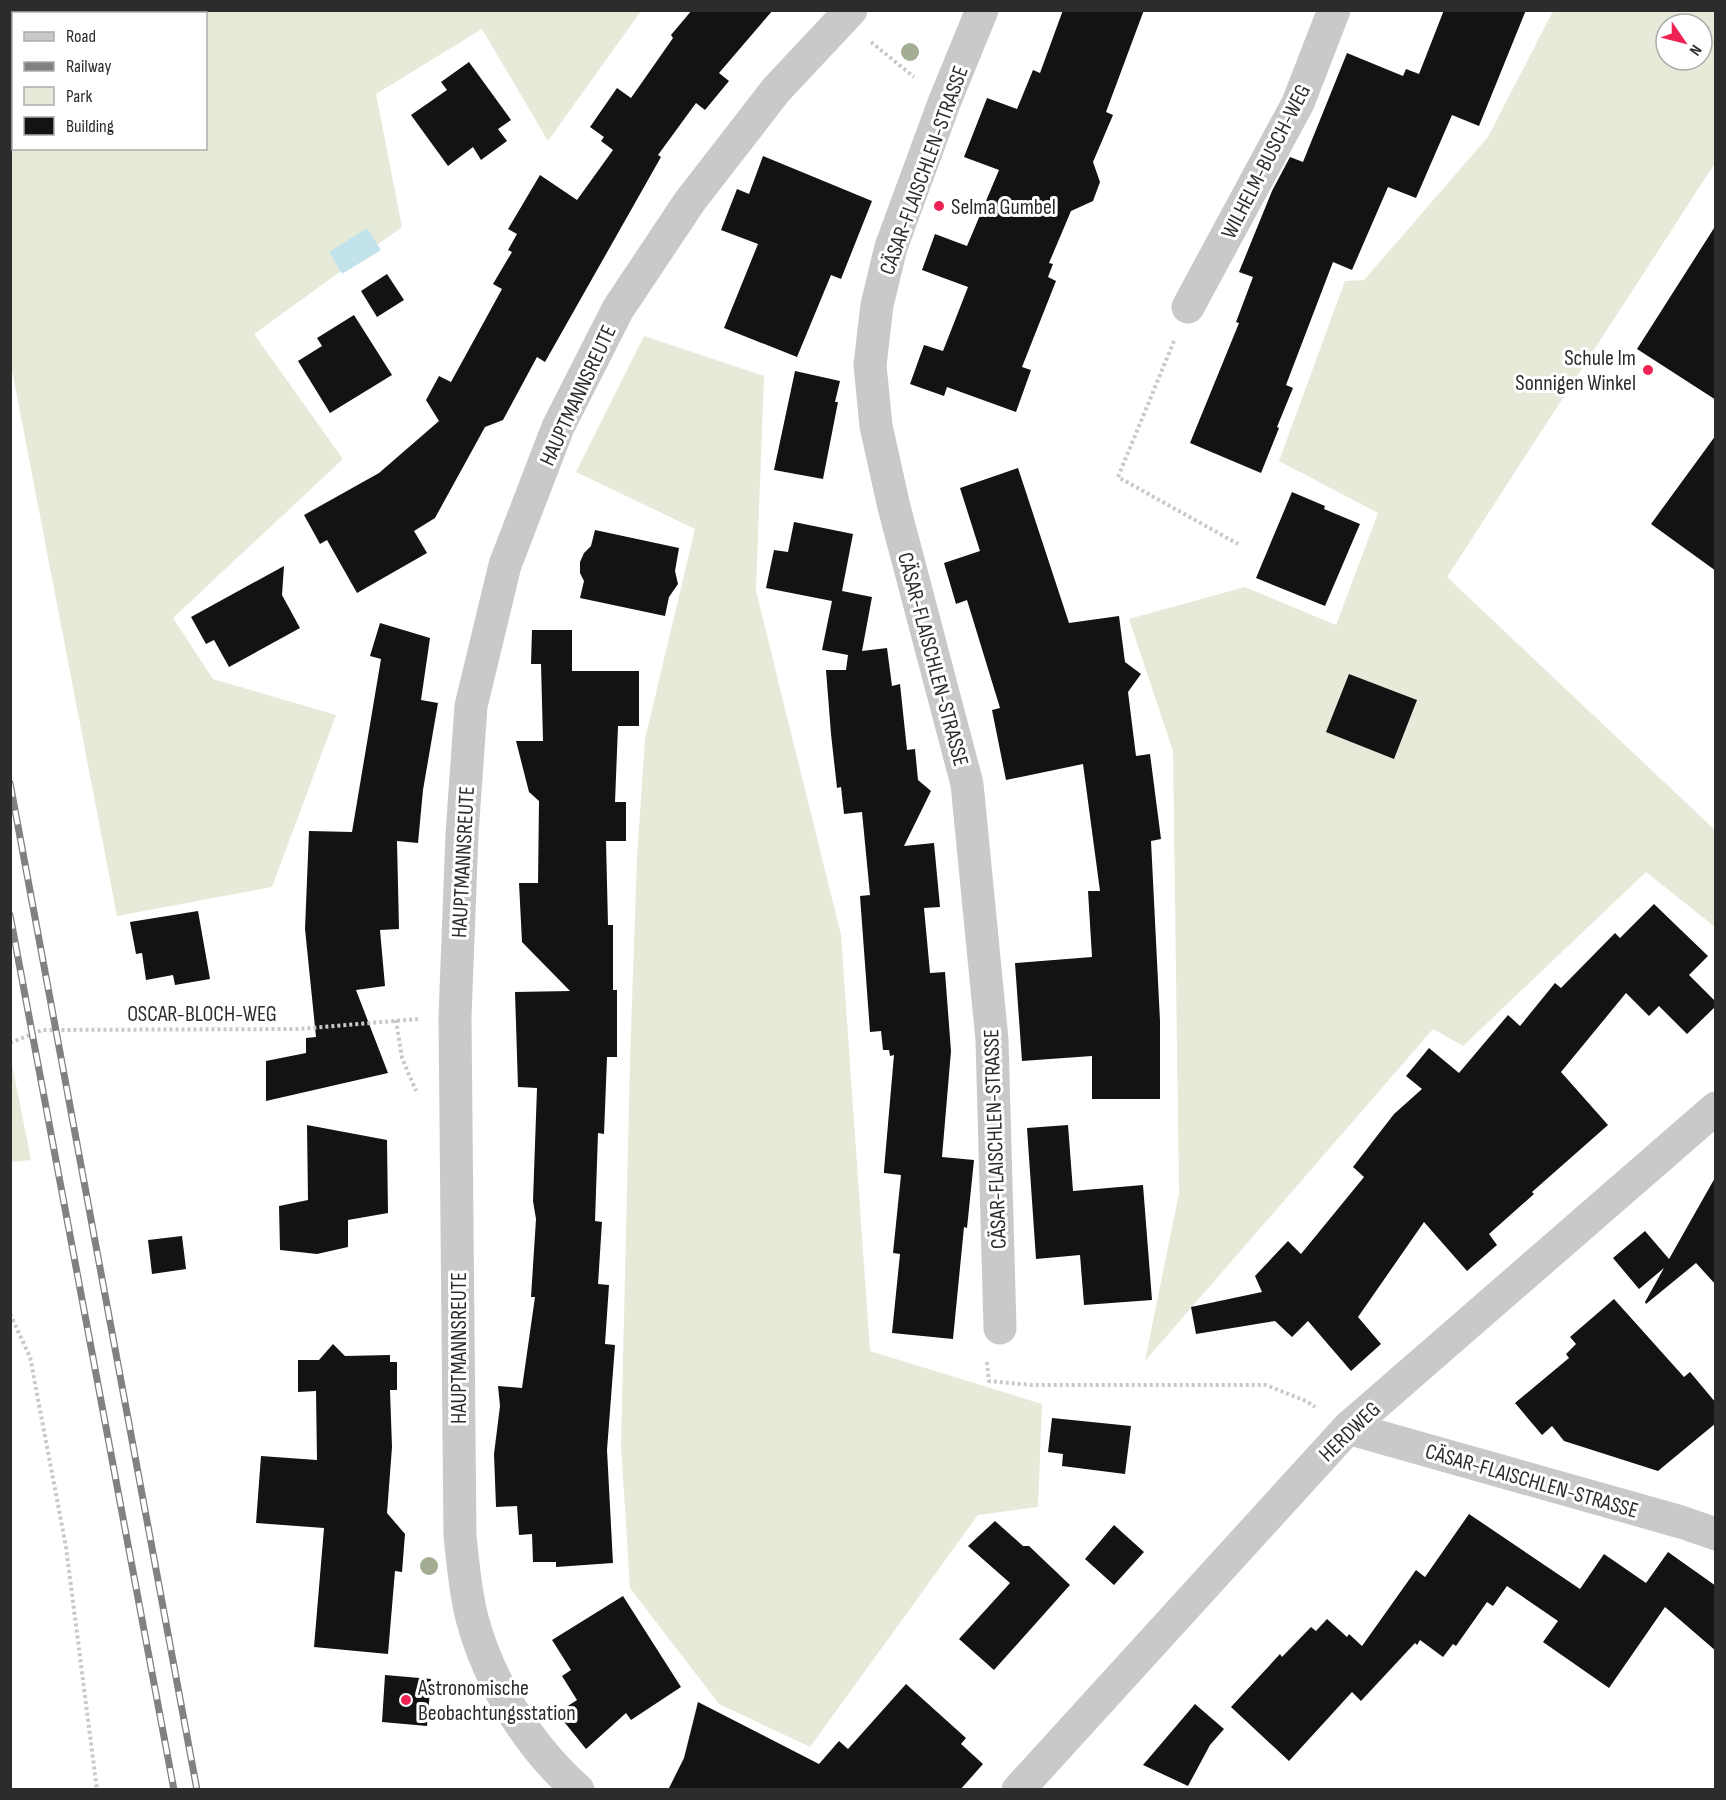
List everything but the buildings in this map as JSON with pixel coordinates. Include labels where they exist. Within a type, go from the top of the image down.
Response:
[{"type":"street","name":"CÄSAR-FLAISCHLEN-STRASSE","points":[[982,10],[944,103],[891,246],[877,305],[870,365],[876,426],[894,507],[967,784],[992,1040],[1000,1328]]},
{"type":"street","name":"WILHELM-BUSCH-WEG","points":[[1188,308],[1298,103],[1334,10]]},
{"type":"street","name":"HAUPTMANNSREUTE","points":[[578,1790],[549,1761],[531,1738],[496,1679],[472,1618],[464,1578],[460,1536],[455,1017],[462,834],[471,706],[506,565],[558,427],[618,309],[690,201],[740,136],[776,90],[847,14]]},
{"type":"street","name":"HERDWEG","points":[[1018,1790],[1348,1428],[1716,1108]]},
{"type":"street","name":"CÄSAR-FLAISCHLEN-STRASSE","points":[[1348,1428],[1681,1522],[1716,1534]]},
{"type":"path","points":[[847,14],[944,103]]},
{"type":"path","points":[[1188,308],[1118,477],[1238,544]]},
{"type":"path","name":"OSCAR-BLOCH-WEG","points":[[10,1043],[42,1030],[297,1029],[396,1020]]},
{"type":"path","points":[[10,1314],[30,1357],[66,1547],[97,1790]]},
{"type":"path","points":[[987,1360],[989,1381],[1031,1385],[1266,1385],[1306,1401]]},
{"type":"green space","points":[[10,11],[641,11],[548,141],[482,29],[376,94],[402,227],[254,334],[343,459],[173,618],[213,679],[336,715],[272,887],[117,916],[11,365]]},
{"type":"green space","points":[[1553,11],[1715,11],[1715,163],[1447,577],[1715,830],[1715,927],[1646,872],[1463,1046],[1433,1029],[1145,1361],[1179,1193],[1173,751],[1129,619],[1245,587],[1336,625],[1378,513],[1279,461],[1345,281],[1364,280],[1488,137]]},
{"type":"green space","points":[[644,336],[764,376],[756,591],[841,935],[870,1351],[1042,1404],[1038,1507],[978,1515],[810,1747],[719,1704],[630,1588],[621,1445],[637,857],[645,739],[695,529],[576,472]]},
{"type":"green space","points":[[10,1054],[31,1160],[10,1162]]},
{"type":"water","points":[[367,228],[381,250],[342,274],[329,252]]},
{"type":"railway","points":[[10,783],[197,1790]]},
{"type":"railway","points":[[10,915],[174,1790]]},
{"type":"place","name":"Selma Gumbel","points":[[939,206]]},
{"type":"place","name":"Schule Im Sonnigen Winkel","points":[[1648,370]]},
{"type":"place","name":"Astronomische Beobachtungsstation","points":[[406,1700]]}]
